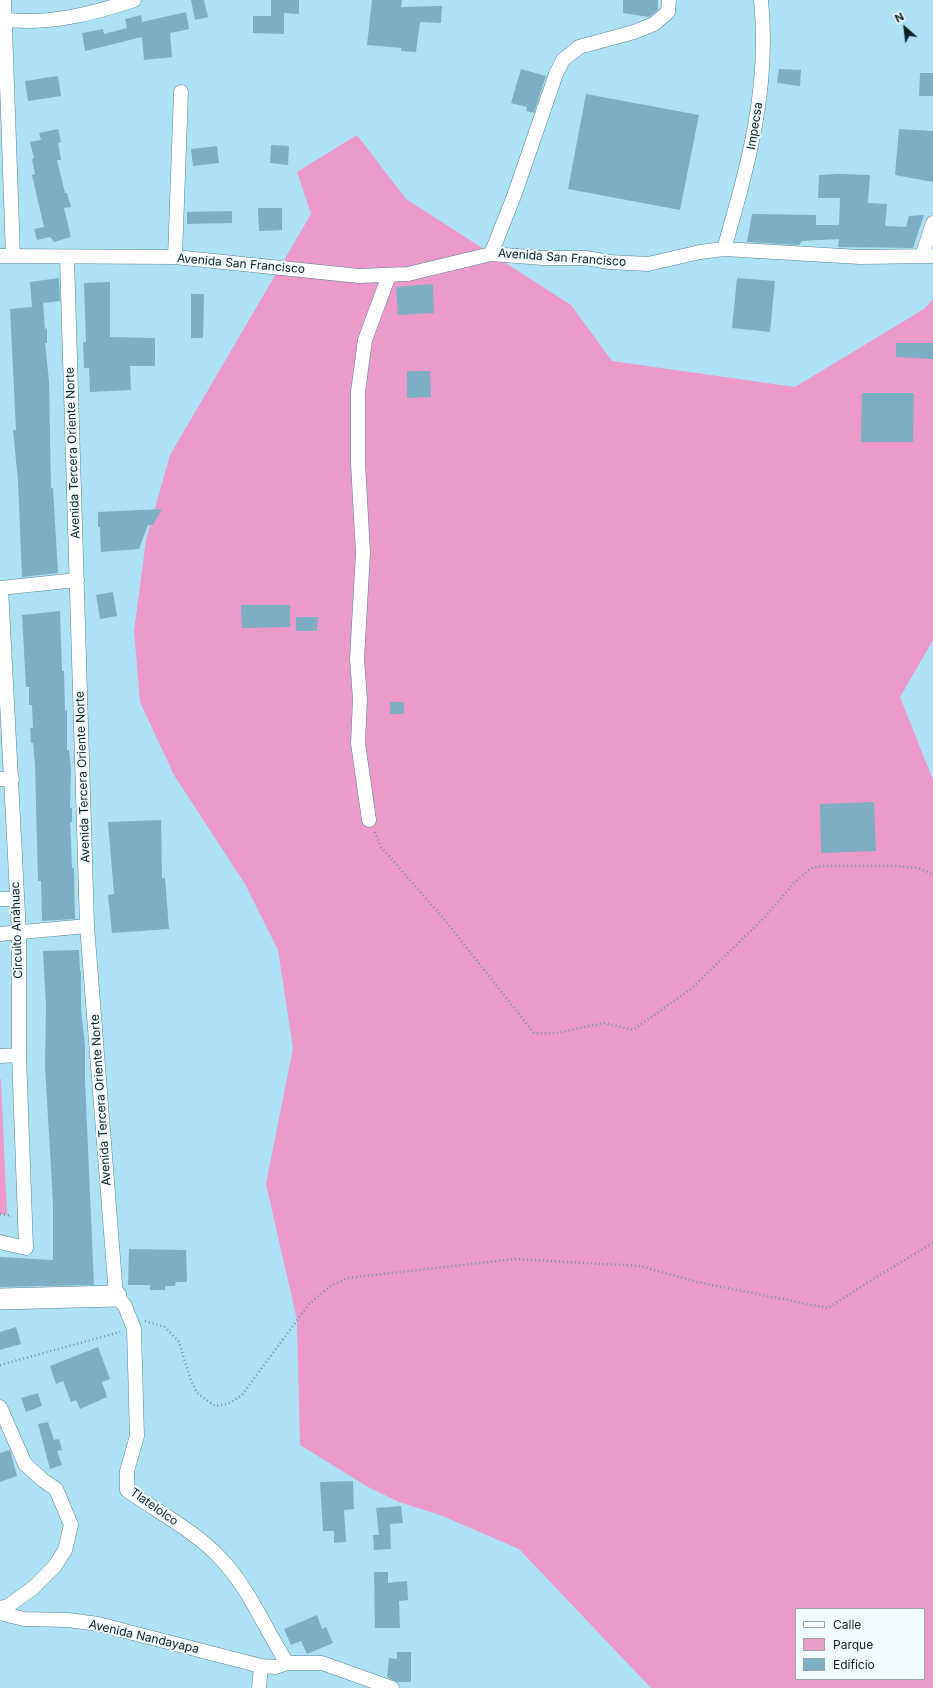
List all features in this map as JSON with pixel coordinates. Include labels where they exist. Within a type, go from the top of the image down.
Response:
[{"type":"street","points":[[4,0],[2,20],[6,256]]},
{"type":"street","points":[[2,20],[51,20],[100,11],[134,0]]},
{"type":"street","name":"Impecsa","points":[[724,249],[749,160],[761,87],[764,60],[761,0]]},
{"type":"street","points":[[491,254],[514,196],[556,74],[563,60],[580,47],[634,32],[654,24],[668,6]]},
{"type":"street","points":[[175,257],[181,92]]},
{"type":"street","points":[[928,256],[933,223]]},
{"type":"street","name":"Avenida San Francisco","points":[[6,256],[67,258],[175,257],[359,276],[389,276],[408,274],[464,262],[491,254],[544,258],[586,258],[609,262],[648,264],[700,252],[724,249],[860,257],[928,256]]},
{"type":"street","name":"Avenida Tercera Oriente Norte","points":[[67,258],[87,926],[116,1296]]},
{"type":"street","points":[[370,820],[358,743],[360,699],[357,659],[363,553],[358,463],[358,392],[365,340],[389,276]]},
{"type":"street","points":[[1,588],[76,580]]},
{"type":"street","name":"Circuito Anáhuac","points":[[0,1242],[26,1248],[19,1056],[19,933],[6,779],[1,588]]},
{"type":"street","points":[[0,899],[16,899]]},
{"type":"street","points":[[0,934],[87,926]]},
{"type":"street","points":[[0,1056],[19,1056]]},
{"type":"street","points":[[0,1299],[116,1296],[125,1306],[132,1323]]},
{"type":"street","name":"Tlatelolco","points":[[132,1323],[137,1436],[127,1471],[127,1490],[203,1542],[223,1561],[247,1593],[273,1642],[287,1663]]},
{"type":"street","points":[[0,1407],[25,1464],[44,1481],[56,1489],[71,1526],[65,1550],[55,1566],[33,1588],[8,1606],[0,1608]]},
{"type":"street","name":"Avenida Nandayapa","points":[[0,1613],[24,1619],[68,1620],[98,1624],[260,1666],[276,1667],[287,1663],[322,1663],[392,1688]]},
{"type":"street","points":[[259,1688],[260,1666]]},
{"type":"path","points":[[370,820],[381,847],[444,919],[534,1032],[556,1033],[604,1023],[633,1030],[692,988],[764,918],[794,883],[811,868],[838,866],[895,866],[918,868],[933,874]]},
{"type":"path","points":[[0,1365],[132,1323],[165,1327],[179,1342],[190,1378],[197,1393],[215,1406],[228,1404],[242,1395],[309,1304],[329,1287],[347,1278],[515,1259],[632,1265],[697,1282],[828,1308],[933,1243]]},
{"type":"green space","points":[[357,135],[406,199],[571,305],[612,361],[795,387],[924,309],[933,299],[933,640],[900,697],[933,780],[933,1688],[651,1688],[519,1549],[440,1515],[399,1502],[368,1487],[300,1445],[297,1320],[266,1184],[293,1048],[278,950],[245,884],[174,775],[140,702],[134,631],[146,540],[170,455],[311,214],[297,172]]},
{"type":"green space","points":[[1,1079],[7,1215],[0,1214]]},
{"type":"building","points":[[191,0],[204,0],[208,17],[195,20]]},
{"type":"building","points":[[271,0],[299,0],[299,14],[284,13],[284,34],[253,33],[253,16],[271,16]]},
{"type":"building","points":[[372,0],[402,0],[401,7],[442,6],[441,23],[420,22],[416,52],[401,51],[401,48],[367,45]]},
{"type":"building","points":[[623,0],[658,0],[658,10],[649,17],[623,13]]},
{"type":"building","points":[[186,12],[189,29],[170,33],[172,57],[144,60],[142,37],[85,51],[82,33],[103,29],[104,34],[127,28],[125,19],[141,15],[142,22]]},
{"type":"building","points":[[521,69],[546,76],[534,113],[526,111],[527,107],[511,103]]},
{"type":"building","points":[[779,69],[801,70],[800,86],[777,83]]},
{"type":"building","points":[[920,73],[933,73],[933,96],[919,96]]},
{"type":"building","points":[[58,76],[61,96],[28,101],[25,81]]},
{"type":"building","points":[[586,94],[699,115],[680,210],[568,189]]},
{"type":"building","points":[[58,129],[61,142],[58,143],[61,160],[57,160],[65,193],[67,193],[71,207],[64,208],[71,237],[54,242],[50,237],[37,240],[34,229],[44,227],[32,175],[35,174],[32,159],[34,158],[30,142],[41,140],[39,133]]},
{"type":"building","points":[[899,129],[933,131],[933,182],[895,175]]},
{"type":"building","points":[[271,145],[289,146],[288,165],[270,163]]},
{"type":"building","points":[[217,146],[219,163],[193,166],[191,149]]},
{"type":"building","points":[[819,175],[870,175],[868,203],[887,204],[885,226],[906,227],[909,216],[924,215],[913,248],[838,247],[839,239],[802,241],[799,245],[747,242],[752,214],[816,215],[816,225],[839,225],[840,198],[818,198]]},
{"type":"building","points":[[258,208],[282,208],[282,230],[259,231]]},
{"type":"building","points":[[232,211],[232,223],[187,224],[187,212]]},
{"type":"building","points":[[59,278],[60,301],[43,303],[45,329],[47,328],[47,343],[45,343],[49,381],[51,488],[53,488],[58,573],[22,577],[18,481],[13,430],[16,430],[10,309],[32,307],[30,282]]},
{"type":"building","points":[[737,278],[775,281],[770,332],[732,328]]},
{"type":"building","points":[[110,282],[110,337],[155,338],[155,366],[130,366],[131,390],[90,392],[89,368],[84,368],[83,342],[86,342],[84,283]]},
{"type":"building","points":[[433,284],[434,313],[398,315],[396,287]]},
{"type":"building","points":[[191,294],[204,294],[203,338],[191,338]]},
{"type":"building","points":[[896,343],[933,343],[933,359],[896,357]]},
{"type":"building","points":[[407,371],[430,371],[431,397],[407,398]]},
{"type":"building","points":[[862,393],[914,393],[913,442],[861,442]]},
{"type":"building","points":[[162,509],[153,525],[148,525],[139,549],[101,552],[98,512]]},
{"type":"building","points":[[113,592],[117,616],[100,619],[96,595]]},
{"type":"building","points":[[241,605],[290,605],[290,627],[242,628]]},
{"type":"building","points":[[60,611],[62,671],[64,671],[65,711],[67,710],[67,750],[69,750],[71,769],[70,808],[72,808],[72,822],[70,823],[72,868],[74,868],[75,919],[42,921],[41,881],[38,881],[35,764],[30,728],[33,728],[32,705],[29,705],[29,687],[26,687],[22,615]]},
{"type":"building","points":[[296,617],[318,617],[317,631],[296,631]]},
{"type":"building","points":[[390,702],[404,702],[404,714],[390,714]]},
{"type":"building","points":[[874,802],[876,851],[821,853],[820,804]]},
{"type":"building","points":[[161,820],[162,878],[165,878],[169,929],[112,933],[108,895],[114,894],[108,822]]},
{"type":"building","points":[[79,950],[81,971],[81,1009],[85,1045],[85,1080],[94,1285],[0,1287],[0,1257],[53,1260],[53,1203],[45,1066],[46,1006],[43,951]]},
{"type":"building","points":[[129,1249],[186,1250],[187,1282],[176,1282],[175,1286],[165,1286],[165,1290],[150,1290],[150,1285],[128,1285]]},
{"type":"building","points":[[16,1327],[21,1344],[0,1350],[0,1332]]},
{"type":"building","points":[[98,1347],[110,1379],[102,1382],[107,1397],[80,1409],[76,1400],[71,1402],[63,1381],[56,1384],[50,1366]]},
{"type":"building","points":[[38,1393],[42,1406],[26,1412],[21,1398]]},
{"type":"building","points":[[48,1422],[54,1440],[59,1439],[62,1450],[57,1451],[62,1465],[50,1469],[38,1424]]},
{"type":"building","points":[[10,1450],[17,1476],[0,1482],[0,1453]]},
{"type":"building","points":[[353,1481],[354,1509],[344,1510],[346,1542],[334,1543],[334,1531],[323,1531],[320,1482]]},
{"type":"building","points":[[401,1506],[403,1523],[390,1524],[391,1549],[374,1550],[373,1535],[379,1535],[376,1508]]},
{"type":"building","points":[[374,1572],[388,1572],[388,1583],[407,1581],[408,1600],[399,1601],[400,1628],[375,1628]]},
{"type":"building","points":[[317,1615],[322,1629],[326,1627],[333,1643],[307,1654],[301,1641],[291,1645],[284,1629]]},
{"type":"building","points":[[397,1652],[411,1652],[411,1682],[397,1682],[387,1677],[389,1658],[397,1659]]}]
